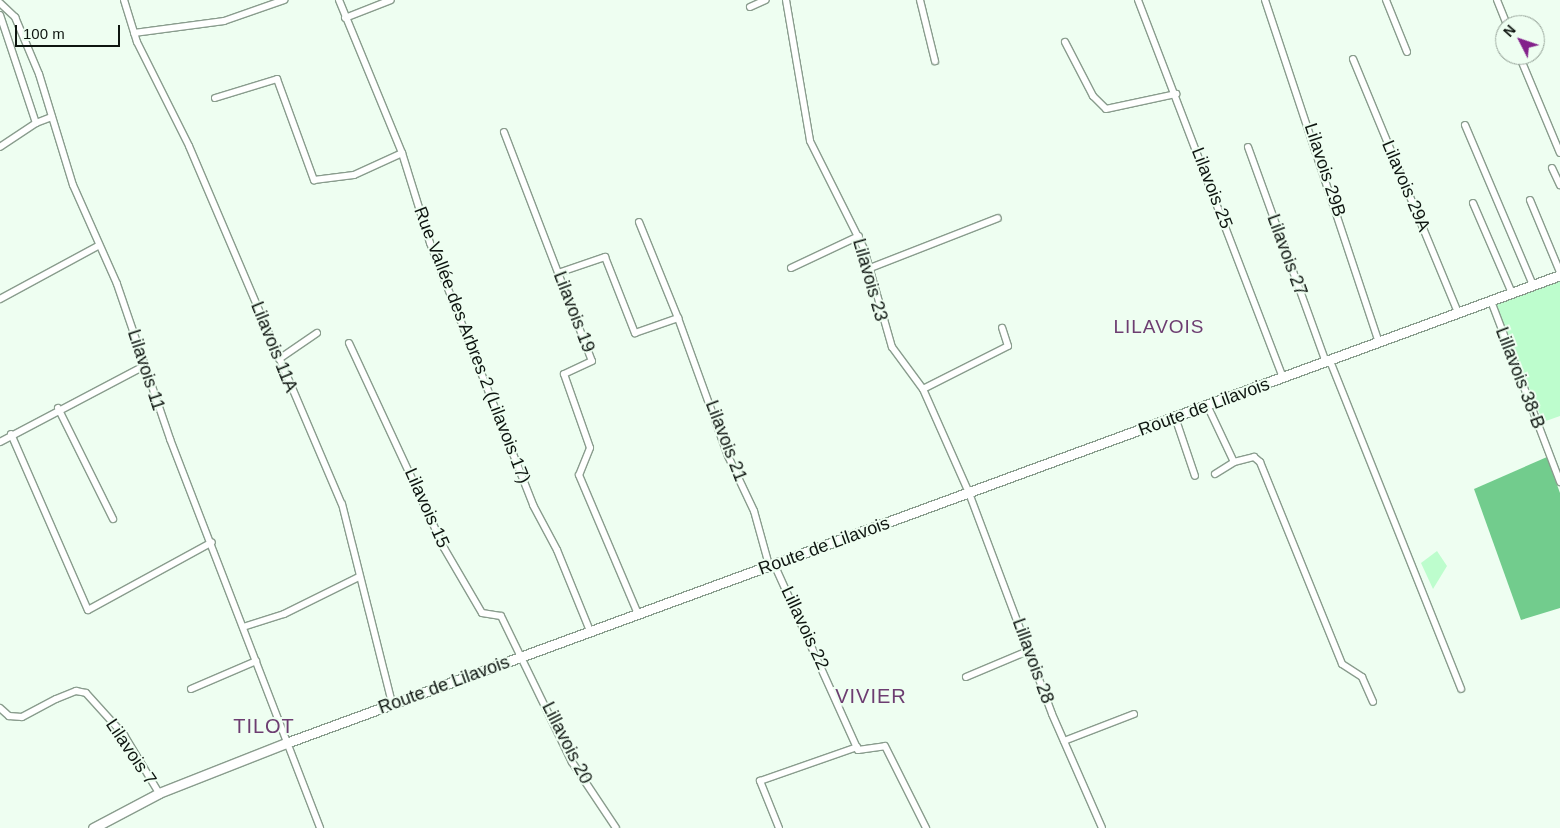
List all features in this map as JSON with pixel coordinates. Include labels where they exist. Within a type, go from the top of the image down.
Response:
[{"type":"main road","name":"Route de Lilavois","points":[[93,828],[159,793],[286,743],[1328,362],[1560,274]]},
{"type":"street","name":"Lilavois 11A","points":[[124,0],[134,33],[189,146],[342,504],[392,704]]},
{"type":"street","points":[[134,33],[194,27],[284,0]]},
{"type":"street","name":"Rue Vallée des Arbres 2 (Lilavois 17)","points":[[339,0],[402,153],[434,252],[534,505],[557,550],[590,631]]},
{"type":"street","points":[[346,18],[391,0]]},
{"type":"street","points":[[750,7],[766,0]]},
{"type":"street","name":"Lilavois 23","points":[[786,0],[810,141],[859,236],[870,268],[883,328],[923,389],[969,493]]},
{"type":"street","points":[[920,0],[935,61]]},
{"type":"street","name":"Lilavois 25","points":[[1138,0],[1176,94],[1283,378]]},
{"type":"street","name":"Lilavois 29B","points":[[1265,0],[1379,342]]},
{"type":"street","points":[[1386,0],[1407,52]]},
{"type":"street","points":[[1497,0],[1503,15]]},
{"type":"street","name":"Lilavois 11","points":[[0,3],[15,17],[98,246],[117,284],[144,366],[212,542],[286,743],[320,828]]},
{"type":"street","points":[[0,15],[36,123]]},
{"type":"street","points":[[1065,42],[1093,96],[1106,109],[1176,94]]},
{"type":"street","name":"Lilavois 29A","points":[[1353,60],[1458,313]]},
{"type":"street","points":[[1523,65],[1560,153]]},
{"type":"street","points":[[214,98],[277,79],[314,180],[354,175],[402,153]]},
{"type":"street","points":[[0,147],[36,123],[52,117]]},
{"type":"street","points":[[1465,125],[1533,285]]},
{"type":"street","name":"Lilavois 19","points":[[504,132],[592,361],[564,374],[590,448],[579,475],[638,614]]},
{"type":"street","name":"Lilavois 27","points":[[1248,147],[1328,362],[1434,616],[1461,689]]},
{"type":"street","points":[[1552,168],[1560,185]]},
{"type":"street","points":[[1530,200],[1560,274]]},
{"type":"street","points":[[1473,203],[1512,293]]},
{"type":"street","points":[[870,268],[998,218]]},
{"type":"street","name":"Lilavois 21","points":[[639,222],[678,318],[728,456],[754,511],[772,564]]},
{"type":"street","points":[[791,268],[859,236]]},
{"type":"street","points":[[0,299],[98,246]]},
{"type":"street","points":[[558,273],[605,257],[635,333],[678,318]]},
{"type":"street","name":"Lillavois 38-B","points":[[1491,301],[1560,482]]},
{"type":"street","points":[[923,389],[1008,346],[1002,328]]},
{"type":"street","points":[[279,359],[317,333]]},
{"type":"street","name":"Lilavois 15","points":[[349,343],[444,548],[482,613],[501,616],[520,657]]},
{"type":"street","points":[[0,442],[58,408],[144,366]]},
{"type":"street","points":[[1207,405],[1234,462]]},
{"type":"street","points":[[58,408],[113,519]]},
{"type":"street","points":[[1176,417],[1195,476]]},
{"type":"street","points":[[11,434],[88,610],[212,542]]},
{"type":"street","points":[[1215,474],[1234,462],[1254,457],[1260,462],[1339,657],[1362,677],[1373,702]]},
{"type":"street","name":"Lillavois 28","points":[[969,493],[1064,741],[1102,828]]},
{"type":"street","name":"Lillavois 22","points":[[772,564],[857,747]]},
{"type":"street","points":[[243,627],[284,614],[359,577]]},
{"type":"street","points":[[966,677],[1030,650]]},
{"type":"street","name":"Lillavois 20","points":[[520,657],[572,762],[616,828]]},
{"type":"street","points":[[191,689],[256,661]]},
{"type":"street","name":"Lilavois 7","points":[[0,708],[9,716],[22,717],[56,698],[76,691],[86,693],[124,735],[159,793]]},
{"type":"street","points":[[1064,741],[1134,714]]},
{"type":"street","points":[[779,828],[760,781],[857,747],[885,746],[926,828]]},
{"type":"green space","points":[[1560,279],[1560,416],[1543,422],[1495,303]]},
{"type":"green space","points":[[1547,457],[1560,493],[1560,608],[1521,620],[1474,489]]},
{"type":"green space","points":[[1437,551],[1447,566],[1433,589],[1421,563]]},
{"type":"district","name":"LILAVOIS","points":[[1159,327]]},
{"type":"district","name":"VIVIER","points":[[871,696]]},
{"type":"district","name":"TILOT","points":[[264,726]]}]
